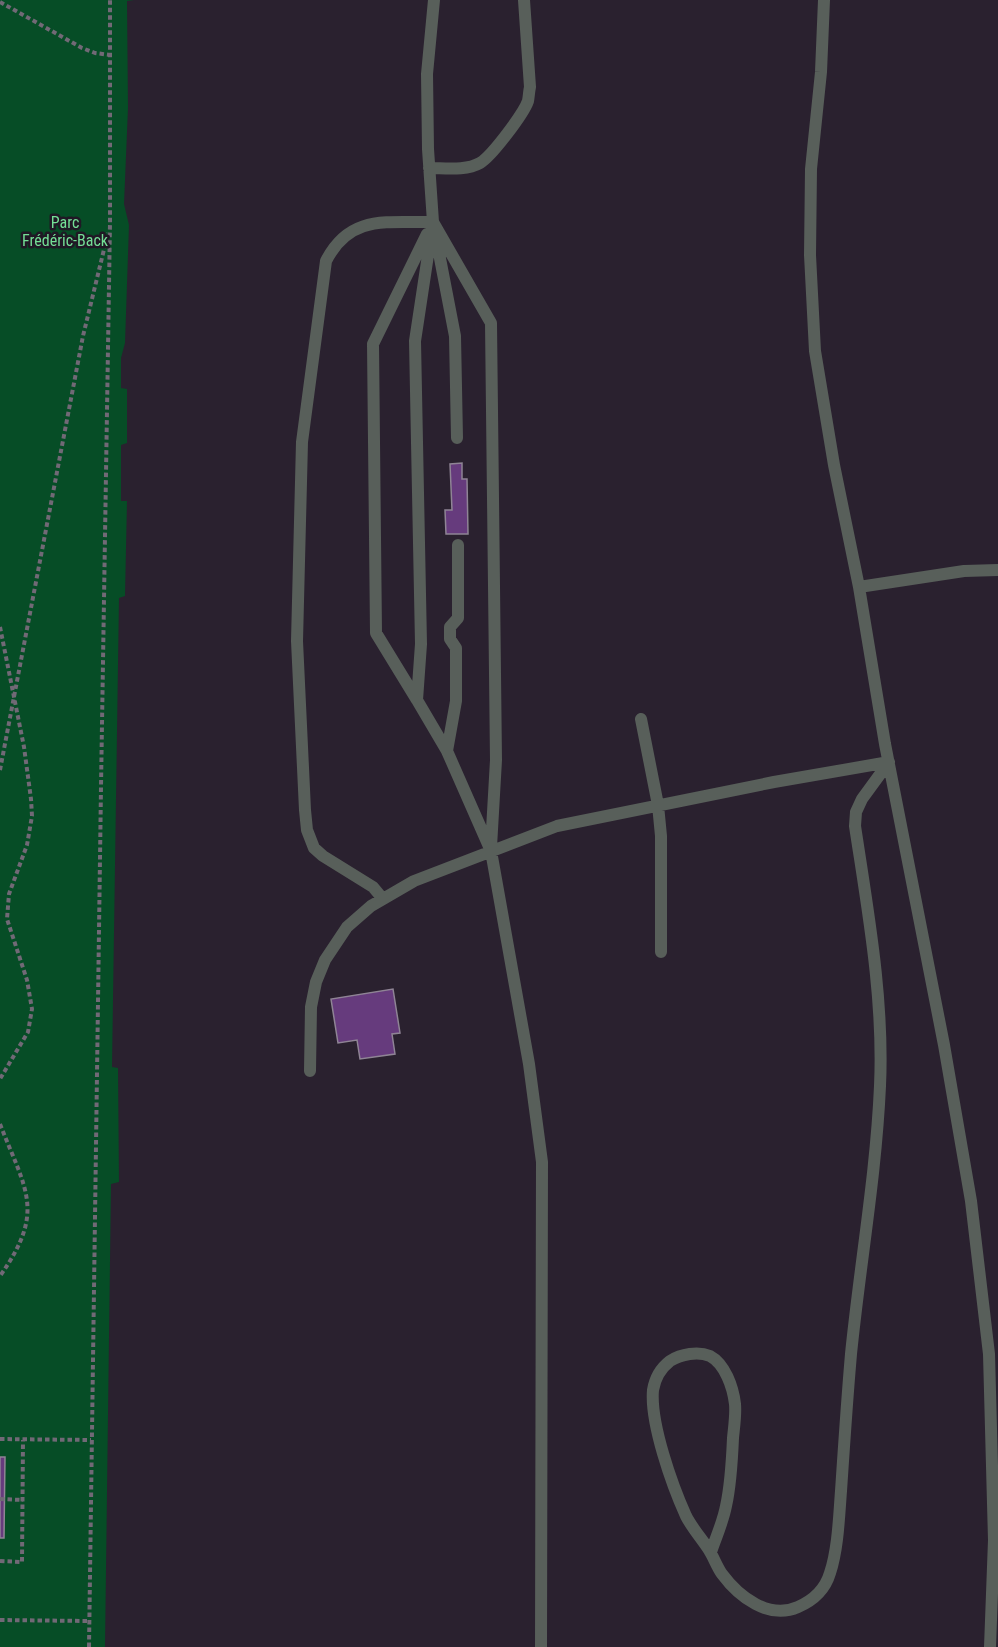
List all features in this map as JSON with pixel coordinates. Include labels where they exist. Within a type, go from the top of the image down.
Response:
[{"type":"lane","points":[[434,0],[427,74],[429,168],[433,222],[455,336],[457,438]]},
{"type":"lane","points":[[429,168],[464,168],[481,163],[522,113],[529,99],[530,87],[524,0]]},
{"type":"lane","points":[[824,0],[821,72],[811,168],[810,255],[815,351],[889,762],[944,1045],[974,1225],[989,1354],[994,1540],[990,1647]]},
{"type":"lane","points":[[417,700],[422,644],[415,341],[433,222]]},
{"type":"lane","points":[[433,222],[373,344],[376,633],[447,751],[491,851]]},
{"type":"lane","points":[[433,222],[491,323],[496,760],[491,851],[529,1064],[542,1162],[541,1647]]},
{"type":"lane","points":[[383,899],[373,887],[322,856],[314,848],[307,830],[297,641],[302,442],[326,261],[333,247],[344,235],[359,227],[374,223],[433,222]]},
{"type":"lane","points":[[447,751],[456,701],[456,648],[450,639],[450,627],[458,618],[458,545]]},
{"type":"lane","points":[[859,587],[964,571],[998,570]]},
{"type":"lane","points":[[641,720],[658,805],[661,836],[661,952]]},
{"type":"lane","points":[[310,1071],[311,1007],[316,982],[325,960],[347,927],[371,906],[414,881],[557,826],[774,782],[889,762]]},
{"type":"lane","points":[[711,1552],[725,1510],[732,1476],[735,1405],[732,1388],[718,1362],[708,1355],[683,1355],[671,1360],[658,1373],[653,1388],[656,1424],[665,1461],[687,1518],[711,1552],[721,1572],[736,1590],[758,1606],[775,1611],[791,1610],[808,1603],[821,1592],[830,1576],[839,1509],[851,1352],[871,1193],[880,1086],[877,988],[855,826],[856,812],[862,799],[889,762]]},
{"type":"path","points":[[89,1647],[110,223],[110,0]]},
{"type":"path","points":[[0,2],[82,48],[95,53],[110,54]]},
{"type":"path","points":[[0,770],[83,336],[110,223]]},
{"type":"path","points":[[0,627],[28,773],[32,816],[27,845],[9,894],[7,919],[27,980],[32,1008],[28,1032],[0,1079]]},
{"type":"path","points":[[0,1124],[17,1163],[29,1210],[26,1229],[19,1247],[0,1276]]},
{"type":"path","points":[[0,1439],[91,1440]]},
{"type":"path","points":[[0,1561],[22,1562],[23,1440]]},
{"type":"path","points":[[0,1499],[23,1500]]},
{"type":"path","points":[[0,1620],[89,1621]]},
{"type":"green space","name":"Parc Frédéric-Back","points":[[0,0],[134,0],[127,1],[128,108],[124,204],[129,225],[121,388],[127,389],[127,443],[121,445],[121,501],[127,501],[125,596],[119,598],[112,1067],[118,1068],[119,1182],[111,1184],[105,1647],[0,1647]]},
{"type":"building","points":[[462,463],[462,479],[467,479],[468,534],[446,534],[445,510],[452,510],[450,464]]},
{"type":"building","points":[[393,989],[400,1033],[392,1034],[395,1054],[360,1059],[357,1040],[338,1043],[331,999]]},
{"type":"building","points":[[0,1457],[5,1457],[4,1538],[0,1538]]}]
